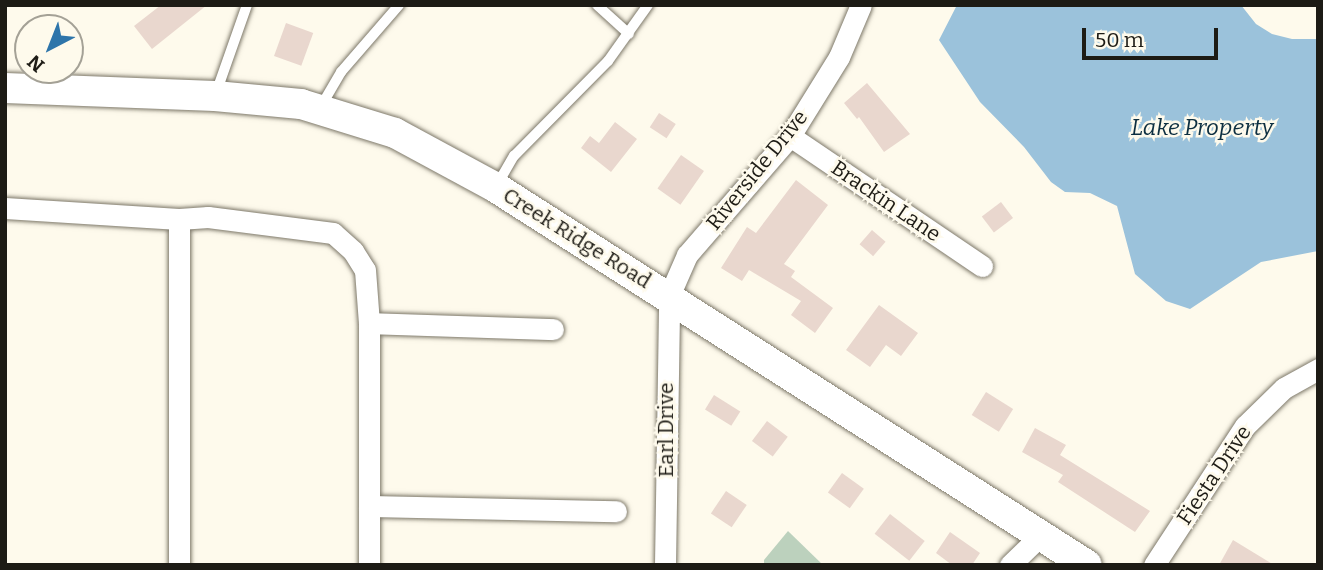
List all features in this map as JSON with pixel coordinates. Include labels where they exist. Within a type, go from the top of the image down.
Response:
[{"type":"main road","name":"Creek Ridge Road","points":[[5,88],[215,96],[301,104],[395,133],[495,187],[1087,565]]},
{"type":"street","name":"Riverside Drive","points":[[669,296],[687,255],[790,136],[839,57],[861,5]]},
{"type":"street","name":"Brackin Lane","points":[[790,136],[982,266]]},
{"type":"street","points":[[5,208],[179,219],[208,217],[333,233],[353,251],[365,270],[369,324],[369,565]]},
{"type":"street","points":[[179,219],[179,565]]},
{"type":"street","name":"Earl Drive","points":[[665,565],[669,296]]},
{"type":"street","points":[[369,324],[553,329]]},
{"type":"street","name":"Fiesta Drive","points":[[1154,565],[1245,426],[1284,388],[1318,369]]},
{"type":"street","points":[[369,506],[616,511]]},
{"type":"street","points":[[1010,565],[1041,535]]},
{"type":"lane","points":[[215,96],[247,5]]},
{"type":"lane","points":[[319,110],[341,72],[399,5]]},
{"type":"lane","points":[[597,5],[629,34]]},
{"type":"lane","points":[[495,187],[514,156],[608,61],[648,5]]},
{"type":"green space","points":[[788,531],[823,565],[764,565],[764,560]]},
{"type":"water","name":"Lake Property","points":[[957,5],[1241,5],[1256,24],[1272,34],[1292,39],[1318,39],[1318,251],[1261,262],[1190,309],[1166,301],[1135,274],[1117,206],[1090,193],[1065,192],[1051,182],[1024,147],[980,102],[939,40]]},
{"type":"building","points":[[161,5],[207,5],[152,49],[134,26]]},
{"type":"building","points":[[286,23],[313,33],[301,66],[274,56]]},
{"type":"building","points":[[867,83],[910,134],[884,152],[859,117],[857,119],[844,103]]},
{"type":"building","points":[[659,113],[676,124],[667,138],[650,127]]},
{"type":"building","points":[[615,122],[637,139],[611,172],[581,148],[590,136],[599,143]]},
{"type":"building","points":[[681,155],[704,171],[680,205],[657,189]]},
{"type":"building","points":[[796,180],[828,205],[784,264],[795,271],[791,277],[833,308],[815,333],[791,315],[801,301],[749,270],[742,281],[721,268],[747,227],[756,233]]},
{"type":"building","points":[[1001,202],[1013,218],[994,232],[982,216]]},
{"type":"building","points":[[872,230],[886,242],[873,256],[860,244]]},
{"type":"building","points":[[879,305],[918,333],[901,356],[886,345],[870,367],[846,350]]},
{"type":"building","points":[[986,392],[1013,409],[999,432],[972,415]]},
{"type":"building","points":[[714,395],[740,411],[731,426],[705,409]]},
{"type":"building","points":[[767,421],[788,437],[773,457],[752,441]]},
{"type":"building","points":[[1035,428],[1066,445],[1060,455],[1150,511],[1135,532],[1058,482],[1063,475],[1022,452]]},
{"type":"building","points":[[842,473],[864,489],[850,508],[828,492]]},
{"type":"building","points":[[726,491],[747,505],[732,527],[711,513]]},
{"type":"building","points":[[890,514],[925,541],[909,561],[875,534]]},
{"type":"building","points":[[950,532],[980,553],[972,565],[952,565],[936,553]]},
{"type":"building","points":[[1233,540],[1274,565],[1219,565]]}]
